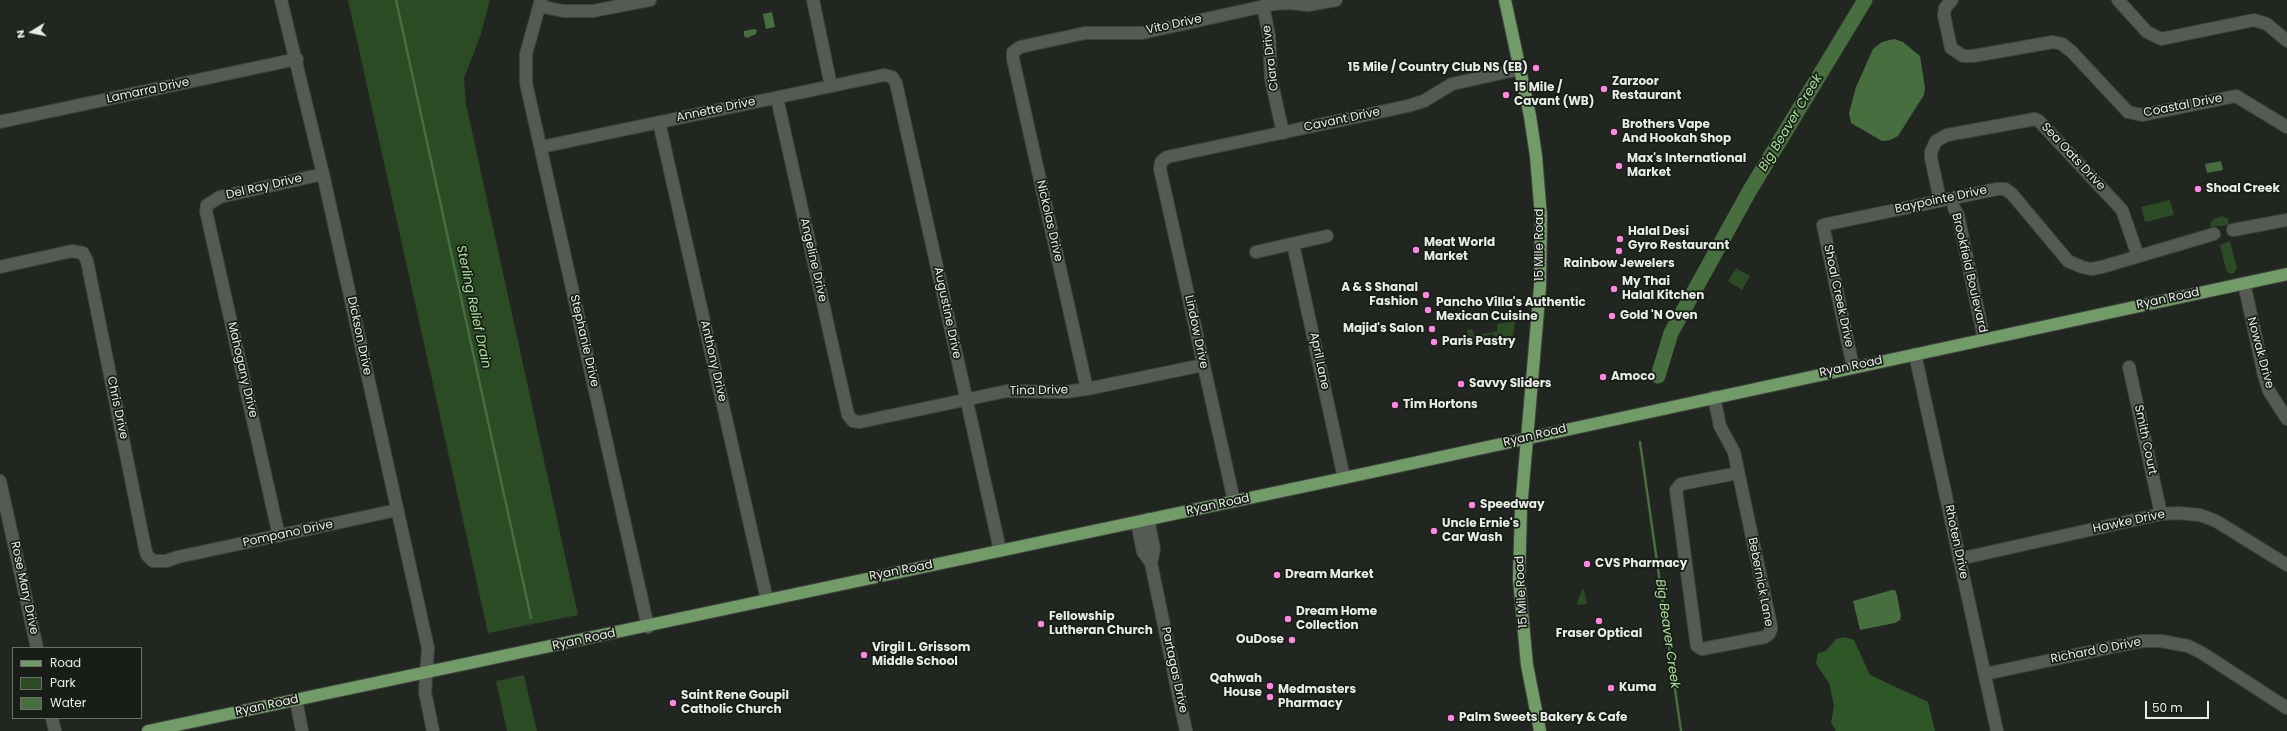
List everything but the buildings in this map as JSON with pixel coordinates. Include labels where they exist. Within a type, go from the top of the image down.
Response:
[{"type":"main road","name":"15 Mile Road","points":[[1505,0],[1520,69],[1536,156],[1541,217],[1540,287],[1521,509],[1519,579],[1528,669],[1540,731]]},
{"type":"main road","name":"Ryan Road","points":[[148,731],[648,627],[767,600],[1344,478],[2287,274]]},
{"type":"street","name":"Dickson Drive","points":[[281,0],[323,174],[428,648],[428,673],[425,692],[434,731]]},
{"type":"street","points":[[540,3],[563,11],[593,11],[650,0]]},
{"type":"street","points":[[813,0],[831,86]]},
{"type":"street","name":"Vito Drive","points":[[1013,52],[1020,47],[1085,33],[1142,33],[1263,6],[1290,3],[1308,4],[1336,0]]},
{"type":"street","name":"Coastal Drive","points":[[1952,0],[1945,8],[1951,48],[1963,56],[1973,56],[2053,42],[2062,44],[2122,108],[2135,114],[2236,96],[2287,128]]},
{"type":"street","points":[[2118,0],[2148,32],[2161,39],[2254,20],[2266,24],[2287,41]]},
{"type":"street","name":"Stephanie Drive","points":[[540,3],[526,54],[526,83],[648,627]]},
{"type":"street","name":"Ciara Drive","points":[[1263,6],[1270,35],[1271,79],[1283,133]]},
{"type":"street","name":"Nickolas Drive","points":[[1013,52],[1013,59],[1088,390]]},
{"type":"street","name":"Lamarra Drive","points":[[0,122],[296,59]]},
{"type":"street","name":"Cavant Drive","points":[[1161,162],[1167,157],[1408,106],[1424,101],[1452,84],[1520,69]]},
{"type":"street","name":"Annette Drive","points":[[540,147],[884,75],[892,77]]},
{"type":"street","name":"Augustine Drive","points":[[892,77],[896,83],[1000,550]]},
{"type":"street","name":"Angeline Drive","points":[[777,98],[848,415],[853,421]]},
{"type":"street","name":"Sea Oats Drive","points":[[1940,200],[1931,158],[1931,152],[1936,142],[1947,135],[2034,119],[2040,121],[2122,210],[2138,256]]},
{"type":"street","name":"Anthony Drive","points":[[659,122],[767,600]]},
{"type":"street","name":"Lindow Drive","points":[[1161,162],[1160,169],[1234,501]]},
{"type":"street","name":"Del Ray Drive","points":[[207,205],[220,197],[323,174]]},
{"type":"street","name":"Baypointe Drive","points":[[1823,225],[1990,189],[2006,189],[2074,265],[2092,269],[2214,234]]},
{"type":"street","name":"Mahogany Drive","points":[[207,205],[206,211],[279,536]]},
{"type":"street","name":"Brookfield Boulevard","points":[[1954,208],[1958,215],[1984,339]]},
{"type":"street","points":[[2233,230],[2287,220]]},
{"type":"street","name":"Shoal Creek Drive","points":[[1823,225],[1853,367]]},
{"type":"street","points":[[1256,252],[1327,236]]},
{"type":"street","name":"April Lane","points":[[1293,244],[1344,478]]},
{"type":"street","name":"Chris Drive","points":[[0,267],[72,251],[83,253],[87,261],[147,555],[153,560],[166,561],[178,557]]},
{"type":"street","name":"Nowak Drive","points":[[2244,283],[2264,375],[2273,397],[2287,419]]},
{"type":"street","name":"Rhoten Drive","points":[[1915,354],[1997,731]]},
{"type":"street","name":"Tina Drive","points":[[853,421],[860,422],[1007,391],[1065,392],[1088,390],[1203,365]]},
{"type":"street","name":"Smith Court","points":[[2129,367],[2161,514]]},
{"type":"street","name":"Bebernick Lane","points":[[1714,397],[1720,426],[1732,447],[1738,473],[1771,626],[1770,632],[1762,637],[1702,649],[1697,646],[1696,640],[1676,490],[1681,484],[1738,473]]},
{"type":"street","name":"Rose Mary Drive","points":[[0,481],[37,647]]},
{"type":"street","name":"Pompano Drive","points":[[178,557],[397,510]]},
{"type":"street","name":"Hawke Drive","points":[[1959,558],[2161,514],[2183,513],[2208,518],[2231,529],[2287,565]]},
{"type":"street","name":"Partagas Drive","points":[[1142,521],[1154,549],[1151,563],[1186,731]]},
{"type":"street","name":"Richard O Drive","points":[[1985,674],[2143,641],[2161,641],[2188,646],[2202,653],[2287,708]]},
{"type":"street","points":[[296,700],[302,731]]},
{"type":"street","points":[[52,719],[55,731]]},
{"type":"green space","name":"Sterling Relief Drain","points":[[348,0],[490,0],[480,37],[464,78],[466,104],[578,615],[488,633]]},
{"type":"green space","points":[[2170,200],[2174,215],[2145,222],[2141,207]]},
{"type":"green space","points":[[2222,216],[2228,219],[2229,225],[2210,227],[2212,220]]},
{"type":"green space","points":[[2230,241],[2237,268],[2234,273],[2230,274],[2226,270],[2220,245]]},
{"type":"green space","points":[[1736,268],[1750,276],[1742,290],[1728,281]]},
{"type":"green space","points":[[1515,321],[1513,336],[1496,340],[1493,334],[1474,338],[1475,343],[1470,344],[1467,330],[1472,329],[1474,336],[1497,331],[1497,324]]},
{"type":"green space","points":[[1584,589],[1587,604],[1578,605],[1577,603],[1582,590]]},
{"type":"green space","points":[[524,675],[537,731],[507,731],[496,681]]},
{"type":"shaded area","points":[[1845,637],[1854,640],[1870,675],[1928,702],[1935,731],[1836,731],[1831,723],[1834,705],[1829,683],[1816,664],[1818,653],[1826,651],[1836,639]]},
{"type":"water","points":[[772,12],[775,27],[766,29],[763,14]]},
{"type":"water","points":[[754,29],[757,30],[756,34],[747,38],[744,36],[744,31]]},
{"type":"water","points":[[1894,39],[1903,42],[1920,56],[1925,88],[1924,95],[1898,136],[1890,140],[1882,141],[1851,123],[1849,113],[1856,87],[1873,49],[1882,42]]},
{"type":"water","points":[[2221,161],[2223,170],[2207,173],[2205,164]]},
{"type":"water","points":[[1895,590],[1897,595],[1901,616],[1900,620],[1895,623],[1860,630],[1853,601]]},
{"type":"waterway","name":"Sterling Relief Drain","points":[[396,0],[531,618]]},
{"type":"waterway","name":"Big Beaver Creek","points":[[1658,376],[1671,333],[1750,190],[1865,0]]},
{"type":"waterway","name":"Big Beaver Creek","points":[[1640,442],[1681,731]]},
{"type":"place","name":"15 Mile / Country Club NS (EB)","points":[[1536,68]]},
{"type":"place","name":"Zarzoor Restaurant","points":[[1604,89]]},
{"type":"place","name":"15 Mile / Cavant (WB)","points":[[1506,95]]},
{"type":"place","name":"Brothers Vape And Hookah Shop","points":[[1614,132]]},
{"type":"place","name":"Max's International Market","points":[[1619,166]]},
{"type":"place","name":"Shoal Creek","points":[[2198,189]]},
{"type":"place","name":"Halal Desi Gyro Restaurant","points":[[1620,239]]},
{"type":"place","name":"Meat World Market","points":[[1416,250]]},
{"type":"place","name":"Rainbow Jewelers","points":[[1619,251]]},
{"type":"place","name":"My Thai Halal Kitchen","points":[[1614,289]]},
{"type":"place","name":"A & S Shanal Fashion","points":[[1426,295]]},
{"type":"place","name":"Pancho Villa's Authentic Mexican Cuisine","points":[[1428,310]]},
{"type":"place","name":"Gold 'N Oven","points":[[1612,316]]},
{"type":"place","name":"Majid's Salon","points":[[1432,329]]},
{"type":"place","name":"Paris Pastry","points":[[1434,342]]},
{"type":"place","name":"Amoco","points":[[1603,377]]},
{"type":"place","name":"Savvy Sliders","points":[[1461,384]]},
{"type":"place","name":"Tim Hortons","points":[[1395,405]]},
{"type":"place","name":"Speedway","points":[[1472,505]]},
{"type":"place","name":"Uncle Ernie's Car Wash","points":[[1434,531]]},
{"type":"place","name":"CVS Pharmacy","points":[[1587,564]]},
{"type":"place","name":"Dream Market","points":[[1277,575]]},
{"type":"place","name":"Dream Home Collection","points":[[1288,619]]},
{"type":"place","name":"Fraser Optical","points":[[1599,621]]},
{"type":"place","name":"Fellowship Lutheran Church","points":[[1041,624]]},
{"type":"place","name":"OuDose","points":[[1292,640]]},
{"type":"place","name":"Virgil L. Grissom Middle School","points":[[864,655]]},
{"type":"place","name":"Qahwah House","points":[[1270,686]]},
{"type":"place","name":"Kuma","points":[[1611,688]]},
{"type":"place","name":"Medmasters Pharmacy","points":[[1270,697]]},
{"type":"place","name":"Saint Rene Goupil Catholic Church","points":[[673,703]]},
{"type":"place","name":"Palm Sweets Bakery & Cafe","points":[[1451,718]]}]
